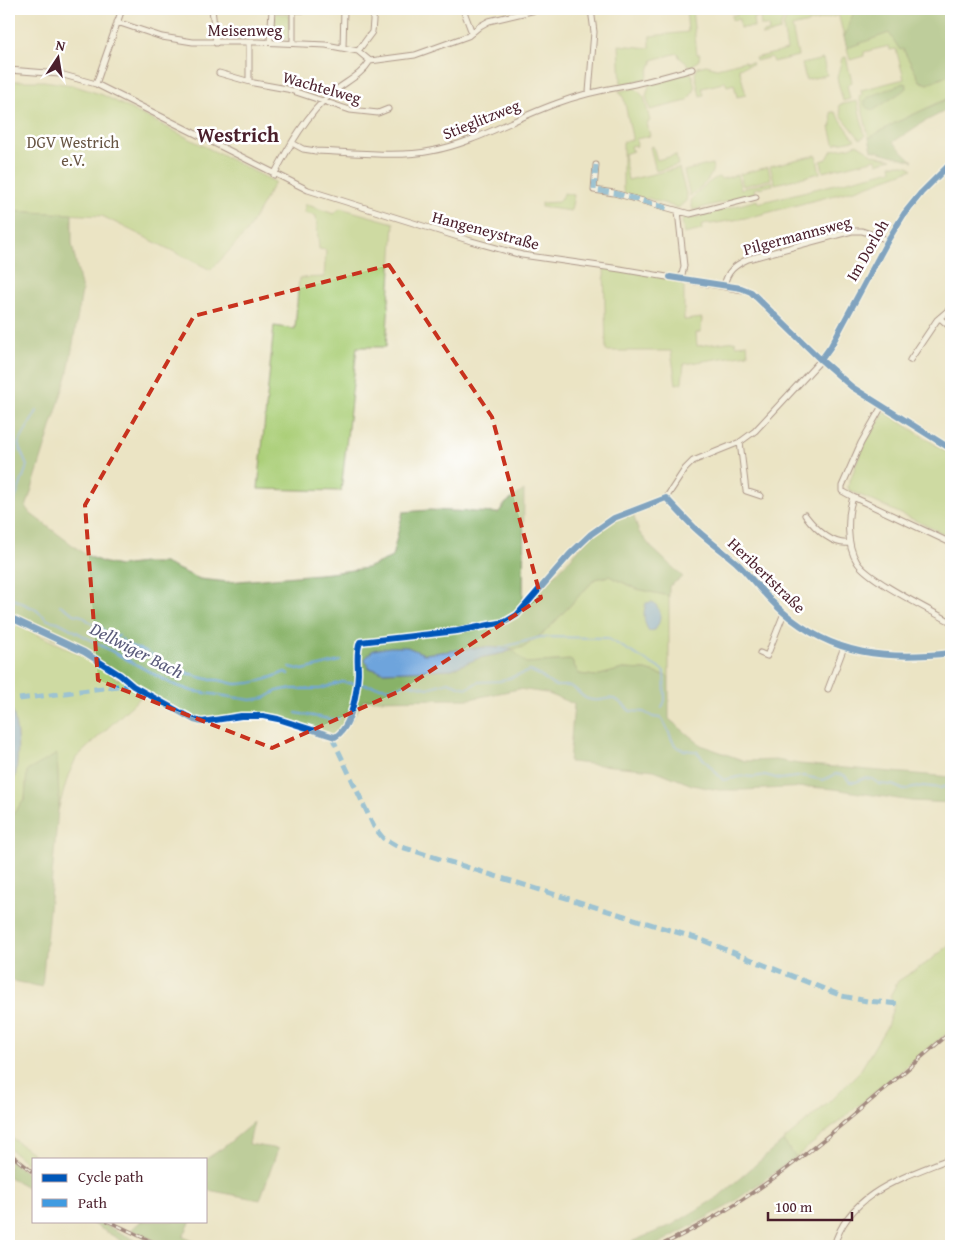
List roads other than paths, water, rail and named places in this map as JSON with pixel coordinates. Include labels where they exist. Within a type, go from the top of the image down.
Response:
[{"type":"street","points":[[96,84],[122,9]]},
{"type":"street","points":[[212,9],[216,43]]},
{"type":"street","points":[[270,42],[272,10],[314,9]]},
{"type":"street","points":[[343,48],[344,9]]},
{"type":"street","points":[[370,61],[358,50],[372,32],[374,9]]},
{"type":"street","points":[[463,9],[472,33]]},
{"type":"street","points":[[370,61],[415,55],[468,36],[489,21],[540,9]]},
{"type":"street","points":[[589,92],[594,32],[591,9]]},
{"type":"street","points":[[293,10],[293,43]]},
{"type":"street","name":"Meisenweg","points":[[117,22],[162,37],[193,42],[313,43],[358,50]]},
{"type":"street","points":[[249,42],[249,81]]},
{"type":"street","points":[[274,175],[307,121],[331,93],[366,68],[370,61]]},
{"type":"street","name":"Hangeneystraße","points":[[9,70],[60,74],[96,84],[274,175],[308,190],[514,253],[745,289],[755,295],[821,360],[852,387],[951,449]]},
{"type":"street","name":"Stieglitzweg","points":[[292,143],[303,149],[316,151],[391,154],[430,152],[458,145],[522,116],[589,92],[626,86],[692,70]]},
{"type":"street","name":"Wachtelweg","points":[[219,73],[287,89],[340,108],[357,112],[378,113],[388,109]]},
{"type":"street","name":"Im Dorloh","points":[[666,498],[688,466],[702,457],[740,442],[755,431],[821,360],[888,240],[913,202],[951,163]]},
{"type":"street","points":[[596,165],[594,190],[690,214],[756,197]]},
{"type":"street","points":[[678,210],[684,266],[681,279]]},
{"type":"street","name":"Pilgermannsweg","points":[[724,286],[730,271],[739,263],[748,259],[852,231],[862,231],[888,240]]},
{"type":"street","points":[[910,360],[937,320],[951,308]]},
{"type":"street","points":[[941,318],[951,328]]},
{"type":"street","points":[[882,406],[861,443],[842,486],[842,491],[951,543]]},
{"type":"street","points":[[740,442],[746,491],[761,496]]},
{"type":"street","points":[[852,497],[849,543],[858,564],[876,579],[951,622]]},
{"type":"street","points":[[627,512],[666,498]]},
{"type":"street","name":"Heribertstraße","points":[[666,498],[697,530],[740,566],[784,613],[806,629],[844,647],[869,653],[898,657],[951,653]]},
{"type":"street","points":[[806,515],[814,527],[824,534],[840,543],[849,543]]},
{"type":"street","name":"Heribertstraße","points":[[767,656],[784,613]]},
{"type":"street","points":[[828,689],[844,647]]},
{"type":"street","points":[[760,653],[772,660]]},
{"type":"street","points":[[834,1246],[837,1235],[849,1215],[863,1200],[880,1188],[951,1158]]},
{"type":"water","points":[[653,602],[658,608],[660,619],[655,630],[649,631],[644,617],[644,610],[646,603]]},
{"type":"water","points":[[407,647],[424,654],[485,647],[513,649],[504,653],[479,658],[452,669],[384,672],[369,668],[365,659],[373,650]]},
{"type":"water","points":[[9,710],[13,711],[15,719],[17,753],[15,778],[9,779]]},
{"type":"waterway","points":[[11,511],[27,466],[18,444],[37,411]]},
{"type":"waterway","name":"Dellwiger Bach","points":[[9,597],[35,609],[48,620],[58,622],[172,684],[192,691],[251,700],[265,698],[277,691],[287,689],[320,689],[342,682],[389,688],[410,684],[428,688],[448,682],[468,688],[478,682],[500,681],[530,671],[553,685],[572,687],[588,699],[617,700],[630,711],[644,712],[653,717],[660,718],[666,725],[677,747],[697,752],[723,780],[743,776],[765,775],[780,779],[804,776],[823,780],[836,774],[844,775],[850,782],[856,782],[865,778],[872,779],[879,784],[892,785],[904,790],[923,786],[941,788],[951,783]]},
{"type":"waterway","points":[[60,605],[74,614],[82,616],[95,626],[101,627],[105,632],[116,637],[119,636]]},
{"type":"waterway","points":[[500,648],[541,637],[607,638],[664,671],[665,700],[662,708]]},
{"type":"waterway","points":[[122,639],[125,644],[147,652]]},
{"type":"waterway","points":[[151,654],[189,674],[234,684],[256,682],[285,672],[289,674]]},
{"type":"waterway","points":[[290,667],[303,670],[340,661]]},
{"type":"waterway","name":"Dellwiger Bach","points":[[296,713],[335,720],[339,718]]},
{"type":"railway","points":[[659,1246],[699,1226],[775,1177],[812,1149],[951,1032]]},
{"type":"railway","points":[[9,1153],[32,1171]]},
{"type":"railway","points":[[110,1222],[161,1246]]},
{"type":"district","name":"Westrich","points":[[238,134]]},
{"type":"park label","name":"DGV Westrich e.V.","points":[[73,151]]}]
